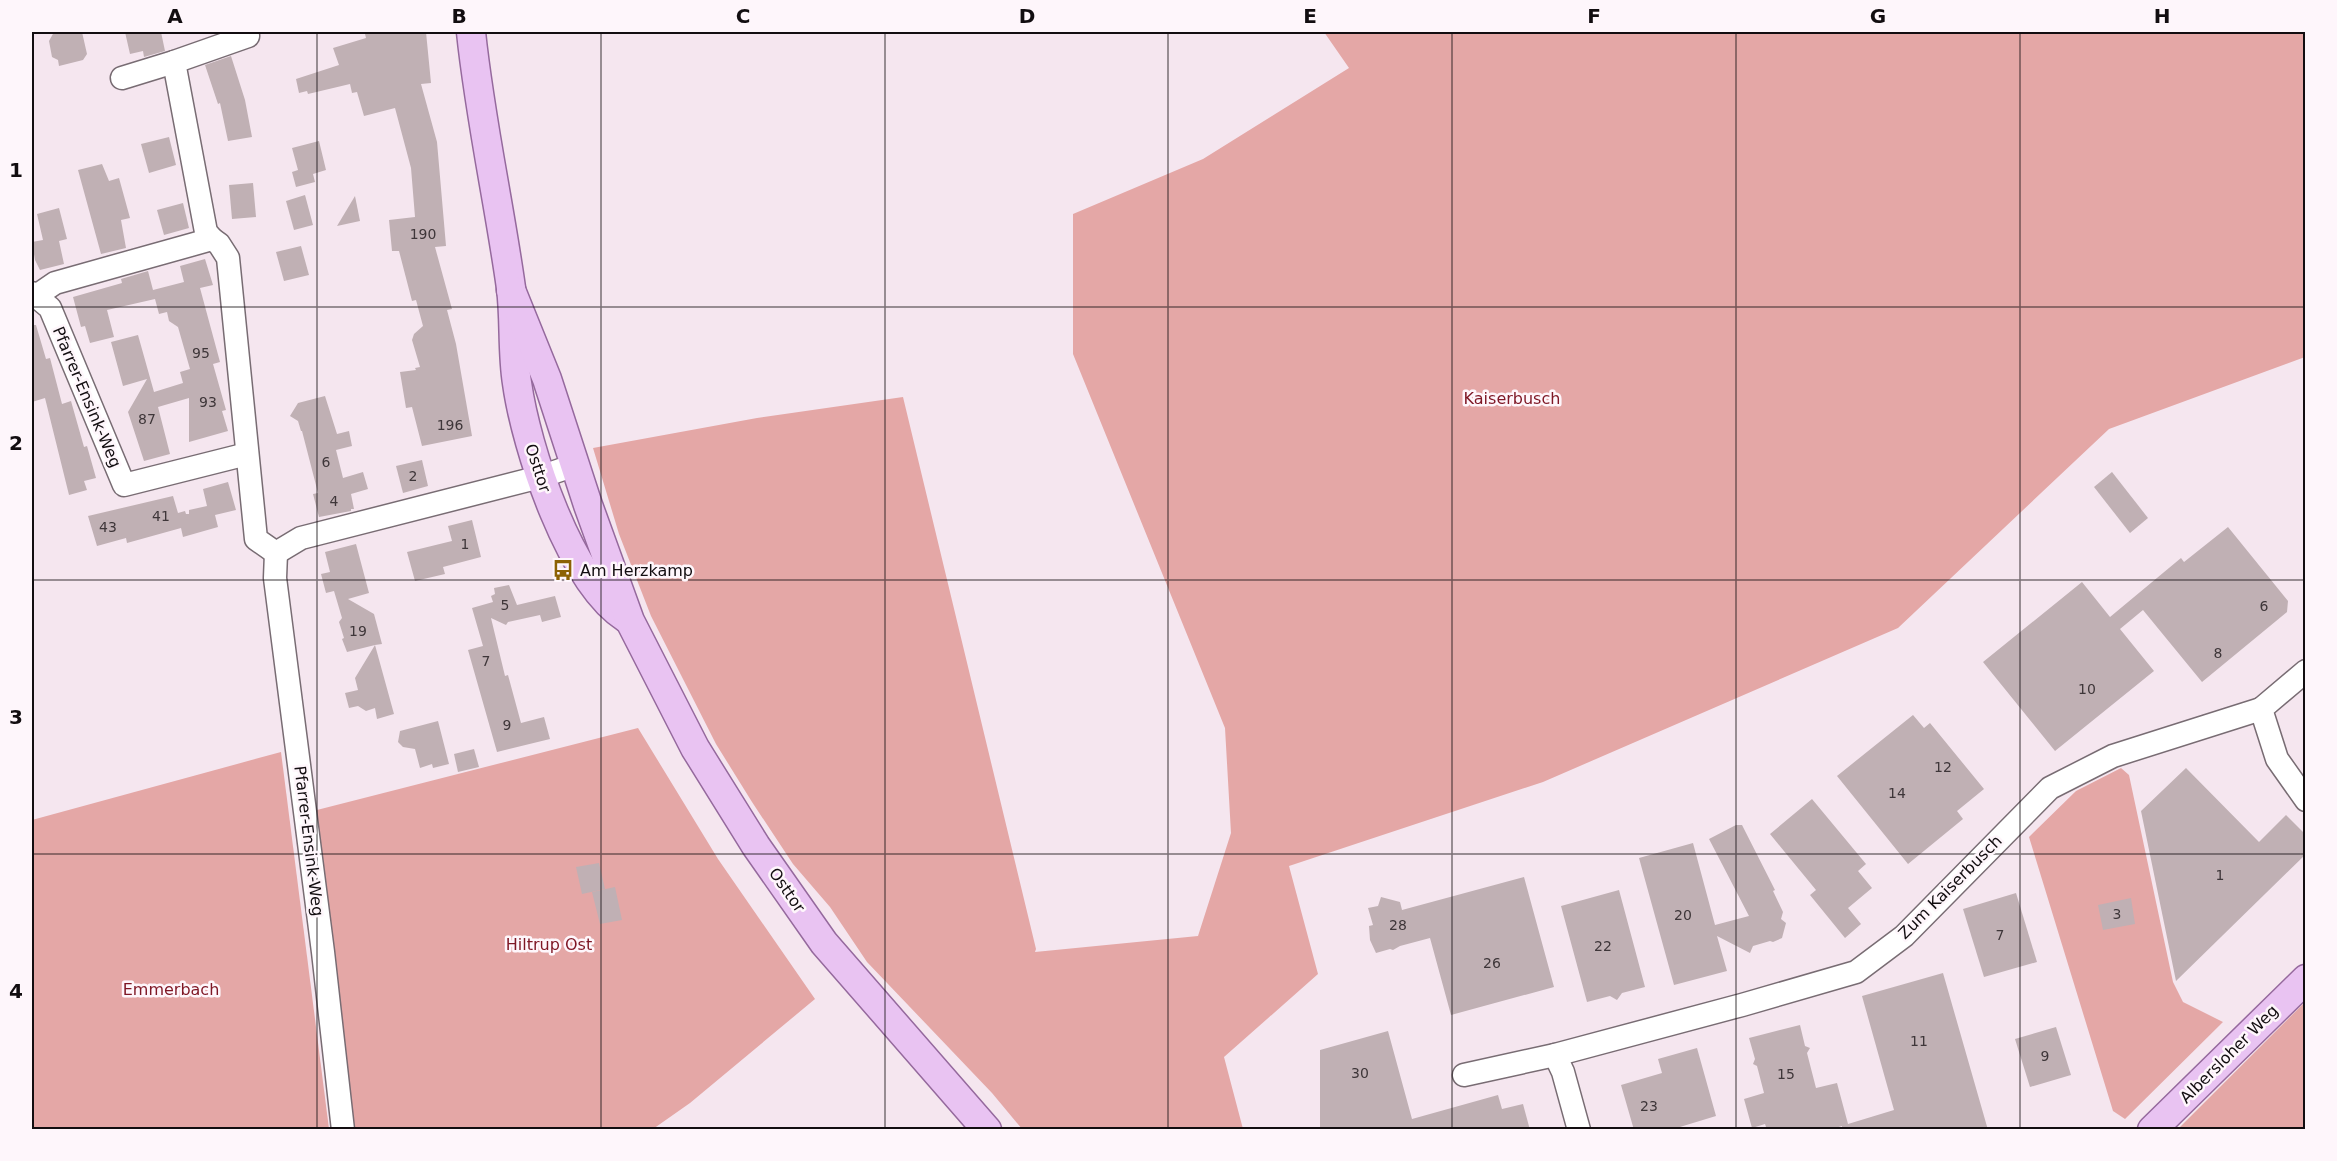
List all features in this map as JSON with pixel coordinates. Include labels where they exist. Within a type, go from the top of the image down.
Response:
[{"type":"main road","name":"Osttor","points":[[471,32],[477,93],[511,290],[517,386],[531,448],[548,499],[579,562],[606,603],[630,621]]},
{"type":"main road","name":"Osttor","points":[[511,290],[547,380],[630,621],[694,748],[756,846],[824,943],[987,1130]]},
{"type":"main road","name":"Albersloher Weg","points":[[2152,1130],[2306,978]]},
{"type":"street","points":[[122,78],[248,36]]},
{"type":"street","points":[[174,62],[206,232],[219,244],[228,258],[256,539],[276,553],[301,538],[540,477],[575,465]]},
{"type":"street","name":"Pfarrer-Ensink-Weg","points":[[212,239],[55,283],[34,294],[50,308],[124,485],[247,454]]},
{"type":"street","name":"Pfarrer-Ensink-Weg","points":[[276,553],[275,578],[323,952],[343,1130]]},
{"type":"street","name":"Zum Kaiserbusch","points":[[1464,1075],[1555,1055],[1856,972],[1904,936],[2050,788],[2113,756],[2261,710],[2306,671]]},
{"type":"street","points":[[2261,710],[2277,759],[2306,800]]},
{"type":"street","points":[[1555,1055],[1563,1072],[1579,1130]]},
{"type":"green space","name":"Kaiserbusch","points":[[1324,32],[2305,32],[2305,357],[2109,429],[1898,628],[1543,782],[1289,866],[1318,974],[1224,1057],[1243,1129],[1022,1129],[992,1093],[867,962],[830,907],[793,864],[752,802],[716,744],[651,616],[619,534],[593,448],[757,418],[903,397],[1035,952],[1198,936],[1231,833],[1225,728],[1073,354],[1073,214],[1203,159],[1349,68]]},
{"type":"green space","name":"Hiltrup Ost","points":[[638,728],[718,859],[815,999],[690,1103],[653,1129],[352,1129],[313,811]]},
{"type":"green space","name":"Emmerbach","points":[[281,752],[329,1129],[32,1129],[32,820]]},
{"type":"green space","points":[[2121,768],[2129,775],[2173,982],[2183,1002],[2223,1022],[2125,1119],[2113,1111],[2029,837],[2076,791]]},
{"type":"green space","points":[[2305,1002],[2305,1129],[2178,1129]]},
{"type":"building","points":[[54,32],[82,32],[87,54],[83,60],[59,66],[58,60],[52,57],[49,41]]},
{"type":"building","points":[[125,32],[161,32],[165,51],[144,57],[143,51],[130,54]]},
{"type":"building","points":[[426,32],[431,83],[421,84],[437,142],[446,246],[435,247],[452,309],[447,310],[456,344],[472,436],[422,446],[412,407],[406,408],[400,372],[416,370],[415,368],[420,367],[412,340],[414,334],[423,326],[416,300],[412,301],[399,251],[392,251],[389,220],[415,217],[411,168],[395,108],[364,116],[357,92],[352,93],[350,84],[308,94],[307,91],[299,93],[296,79],[339,65],[333,48],[366,38],[365,34]]},
{"type":"building","points":[[231,56],[245,100],[252,137],[228,141],[220,103],[218,104],[205,65]]},
{"type":"building","points":[[169,137],[176,165],[149,173],[141,144]]},
{"type":"building","points":[[319,141],[326,170],[313,174],[315,182],[296,187],[292,172],[298,170],[292,148]]},
{"type":"building","points":[[102,164],[109,181],[119,178],[130,218],[121,220],[126,248],[101,254],[78,170]]},
{"type":"building","points":[[253,183],[256,217],[232,219],[229,185]]},
{"type":"building","points":[[305,195],[313,225],[294,230],[286,201]]},
{"type":"building","points":[[355,196],[360,221],[337,226]]},
{"type":"building","points":[[183,203],[189,228],[164,235],[157,210]]},
{"type":"building","points":[[59,208],[67,239],[59,241],[64,264],[40,270],[35,260],[32,242],[43,240],[37,214]]},
{"type":"building","points":[[301,246],[309,275],[284,281],[276,252]]},
{"type":"building","points":[[205,259],[213,285],[200,288],[220,362],[213,364],[226,410],[222,411],[228,431],[189,442],[189,398],[158,407],[170,454],[144,461],[128,412],[147,379],[123,386],[111,342],[138,335],[154,392],[183,383],[180,372],[190,369],[178,327],[169,321],[167,312],[159,314],[155,299],[107,310],[114,337],[90,343],[85,326],[81,327],[73,297],[122,283],[121,279],[148,271],[153,290],[184,282],[180,266]]},
{"type":"building","points":[[32,325],[36,325],[46,359],[50,358],[62,404],[71,401],[84,447],[87,446],[96,478],[84,481],[87,490],[69,495],[45,398],[32,402]]},
{"type":"building","points":[[325,396],[337,434],[349,431],[352,446],[336,450],[343,478],[363,472],[368,489],[351,494],[354,509],[351,511],[319,517],[313,494],[318,493],[302,431],[298,421],[290,416],[298,403]]},
{"type":"building","points":[[422,460],[428,486],[403,493],[396,466]]},
{"type":"building","points":[[2112,472],[2148,518],[2130,533],[2094,487]]},
{"type":"building","points":[[228,482],[236,510],[215,515],[218,527],[183,537],[181,528],[127,543],[126,538],[97,546],[88,516],[173,496],[178,513],[185,511],[189,514],[189,510],[207,506],[203,489]]},
{"type":"building","points":[[472,520],[481,557],[443,567],[445,574],[415,581],[407,552],[452,541],[448,526]]},
{"type":"building","points":[[2228,527],[2288,601],[2287,612],[2202,682],[2143,610],[2120,629],[2154,671],[2055,751],[1983,662],[2082,582],[2110,617],[2181,558],[2184,562]]},
{"type":"building","points":[[356,544],[369,593],[348,599],[374,614],[382,644],[347,652],[339,622],[342,618],[334,591],[326,593],[321,574],[330,572],[325,552]]},
{"type":"building","points":[[509,585],[517,605],[555,596],[561,617],[542,622],[540,615],[508,622],[506,625],[491,618],[505,676],[508,675],[521,723],[544,717],[550,739],[497,752],[468,650],[483,646],[472,608],[493,602],[491,596],[495,594],[494,588]]},
{"type":"building","points":[[375,645],[394,714],[377,719],[375,708],[366,711],[358,706],[349,708],[345,693],[358,690],[355,678]]},
{"type":"building","points":[[1913,715],[1924,728],[1930,723],[1984,789],[1957,811],[1963,819],[1908,864],[1837,776]]},
{"type":"building","points":[[438,721],[449,764],[433,768],[432,764],[420,768],[415,749],[403,747],[398,742],[400,731]]},
{"type":"building","points":[[474,749],[479,767],[458,772],[454,754]]},
{"type":"building","points":[[2186,768],[2259,842],[2286,815],[2306,835],[2306,854],[2176,981],[2141,811]]},
{"type":"building","points":[[1812,799],[1866,864],[1858,871],[1872,888],[1848,908],[1861,924],[1845,938],[1810,895],[1816,890],[1770,834]]},
{"type":"building","points":[[1736,825],[1742,825],[1775,890],[1773,891],[1783,912],[1781,919],[1786,923],[1782,938],[1753,946],[1750,953],[1717,936],[1727,971],[1674,985],[1639,858],[1693,843],[1715,925],[1749,916],[1709,839]]},
{"type":"building","points":[[599,863],[605,889],[582,894],[576,867]]},
{"type":"building","points":[[1524,877],[1554,987],[1451,1015],[1430,938],[1376,953],[1370,940],[1369,926],[1373,925],[1368,908],[1378,906],[1381,897],[1400,902],[1402,910]]},
{"type":"building","points":[[615,887],[622,920],[600,924],[592,892]]},
{"type":"building","points":[[1619,890],[1645,987],[1622,993],[1617,1000],[1610,996],[1587,1002],[1561,906]]},
{"type":"building","points":[[2016,893],[2037,962],[1984,977],[1963,909]]},
{"type":"building","points":[[2131,898],[2135,924],[2103,930],[2098,905]]},
{"type":"building","points":[[1943,973],[1988,1130],[1842,1130],[1842,1126],[1829,1130],[1767,1130],[1765,1124],[1752,1128],[1744,1099],[1764,1093],[1757,1066],[1753,1064],[1755,1059],[1749,1038],[1800,1025],[1805,1046],[1810,1048],[1807,1053],[1816,1088],[1837,1083],[1848,1124],[1894,1110],[1862,996]]},
{"type":"building","points":[[2056,1027],[2071,1075],[2030,1087],[2015,1039]]},
{"type":"building","points":[[1388,1031],[1412,1119],[1498,1095],[1502,1109],[1523,1104],[1530,1130],[1320,1130],[1320,1050]]},
{"type":"building","points":[[1697,1048],[1716,1116],[1670,1130],[1634,1130],[1621,1085],[1662,1073],[1658,1059]]},
{"type":"place","name":"Am Herzkamp","points":[[563,570]]}]
